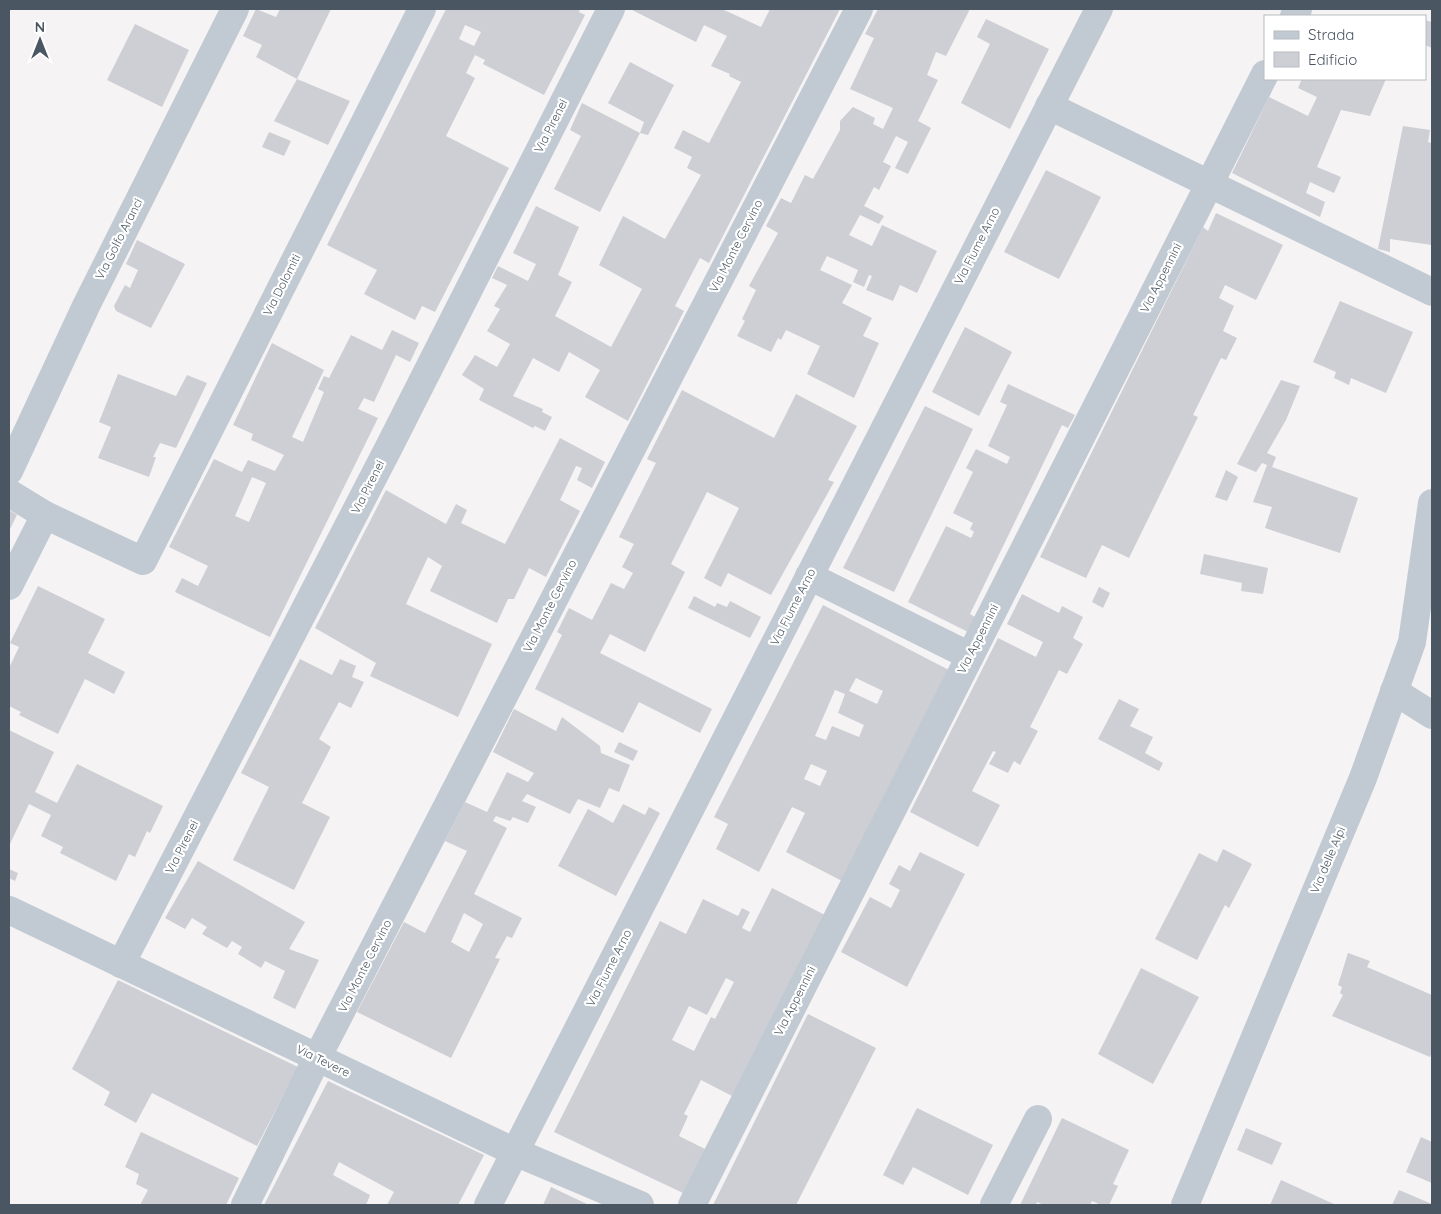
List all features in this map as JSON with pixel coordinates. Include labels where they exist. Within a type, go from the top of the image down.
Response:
[{"type":"street","name":"Via Golfo Aranci","points":[[9,471],[86,306],[235,9]]},
{"type":"street","name":"Via Dolomiti","points":[[45,514],[142,561],[422,9]]},
{"type":"street","name":"Via Pirenei","points":[[121,964],[393,438],[611,9]]},
{"type":"street","name":"Via Monte Cervino","points":[[245,1205],[317,1058],[859,9]]},
{"type":"street","name":"Via Fiume Arno","points":[[488,1205],[1099,9]]},
{"type":"street","name":"Via Appennini","points":[[692,1205],[1264,76]]},
{"type":"street","points":[[1049,106],[1432,292]]},
{"type":"street","points":[[9,493],[45,514],[9,586]]},
{"type":"street","name":"Via delle Alpi","points":[[1184,1205],[1362,778],[1412,642],[1432,503]]},
{"type":"street","points":[[809,576],[970,656]]},
{"type":"street","points":[[1394,691],[1432,715]]},
{"type":"street","name":"Via Tevere","points":[[9,910],[515,1152],[640,1205]]},
{"type":"street","points":[[994,1205],[1038,1119]]},
{"type":"building","points":[[256,9],[276,17],[280,9],[331,9],[297,79],[256,57],[262,45],[243,36]]},
{"type":"building","points":[[446,9],[580,9],[579,12],[585,15],[544,95],[483,64],[485,60],[475,55],[466,73],[475,78],[446,136],[509,168],[435,312],[422,306],[415,320],[364,294],[377,270],[327,245]],"holes":[[[465,25],[481,32],[474,46],[459,39]]]},
{"type":"building","points":[[630,9],[722,9],[761,27],[770,9],[840,9],[709,263],[700,258],[675,306],[684,311],[628,421],[585,397],[600,370],[569,352],[559,372],[533,358],[513,396],[543,409],[542,412],[552,417],[545,431],[535,426],[533,428],[479,400],[484,389],[462,375],[475,355],[497,367],[510,344],[487,331],[500,309],[494,306],[507,285],[492,278],[498,266],[528,281],[536,264],[513,253],[536,206],[579,227],[558,275],[572,282],[555,316],[611,347],[642,289],[599,265],[623,216],[665,239],[701,175],[687,168],[692,157],[674,148],[683,130],[709,143],[741,82],[729,76],[730,74],[711,66],[727,36],[704,25],[696,42]]},
{"type":"building","points":[[878,9],[970,9],[946,56],[936,52],[927,75],[938,80],[918,121],[931,128],[908,174],[895,168],[908,142],[896,136],[883,162],[891,166],[879,190],[874,187],[864,206],[884,216],[879,224],[860,215],[849,235],[872,246],[882,225],[937,251],[917,293],[900,285],[893,301],[866,290],[872,276],[869,275],[864,287],[853,282],[858,270],[827,256],[820,270],[852,285],[842,303],[872,318],[863,336],[879,343],[854,398],[807,374],[820,346],[786,330],[781,340],[778,338],[771,352],[737,336],[745,321],[742,319],[756,290],[749,286],[778,233],[766,226],[781,198],[791,203],[805,175],[813,179],[840,130],[840,121],[853,107],[875,118],[873,124],[883,129],[893,108],[850,89],[874,38],[865,34]]},
{"type":"building","points":[[986,19],[1049,49],[1010,129],[961,103],[990,44],[977,37]]},
{"type":"building","points":[[1426,20],[1432,22],[1432,48],[1426,45]]},
{"type":"building","points":[[135,24],[189,50],[162,107],[107,80]]},
{"type":"building","points":[[630,62],[674,85],[648,135],[640,133],[644,122],[608,103]]},
{"type":"building","points":[[297,79],[350,101],[328,145],[274,121]]},
{"type":"building","points":[[1302,80],[1386,80],[1370,116],[1341,110],[1317,167],[1341,177],[1334,193],[1310,182],[1306,193],[1325,202],[1320,217],[1232,173],[1269,97],[1308,116],[1317,97],[1298,88]]},
{"type":"building","points":[[582,103],[640,133],[600,212],[554,189],[581,136],[570,130]]},
{"type":"building","points":[[1403,126],[1430,130],[1428,142],[1432,143],[1432,245],[1390,239],[1390,252],[1378,249]]},
{"type":"building","points":[[269,132],[291,141],[284,156],[262,147]]},
{"type":"building","points":[[1046,170],[1101,197],[1059,279],[1004,252]]},
{"type":"building","points":[[1216,213],[1283,245],[1256,300],[1225,285],[1219,298],[1234,306],[1223,331],[1237,338],[1226,360],[1221,358],[1193,415],[1198,417],[1129,558],[1102,545],[1086,578],[1040,557],[1203,227],[1208,231]]},
{"type":"building","points":[[137,240],[185,264],[151,328],[116,311],[114,306],[125,285],[130,288],[138,270],[126,264]]},
{"type":"building","points":[[1340,301],[1413,332],[1386,393],[1351,378],[1349,385],[1334,378],[1336,372],[1313,362]]},
{"type":"building","points":[[965,327],[1012,352],[979,416],[932,392]]},
{"type":"building","points":[[392,330],[419,343],[410,362],[396,355],[374,402],[364,398],[358,409],[378,418],[270,637],[175,592],[182,578],[198,586],[208,566],[169,547],[214,459],[242,472],[248,460],[275,471],[284,455],[251,440],[253,434],[233,425],[272,343],[324,370],[292,437],[303,442],[324,392],[318,389],[324,376],[329,378],[351,335],[382,350]],"holes":[[[252,477],[266,483],[249,522],[235,516]]]},
{"type":"building","points":[[118,374],[176,396],[187,375],[207,383],[176,448],[160,443],[153,457],[156,457],[149,477],[98,458],[111,427],[99,422]]},
{"type":"building","points":[[1281,380],[1300,386],[1286,420],[1267,453],[1276,457],[1272,467],[1358,498],[1340,553],[1265,528],[1272,507],[1253,502],[1267,465],[1262,463],[1256,472],[1237,464]]},
{"type":"building","points":[[1008,384],[1075,415],[1068,428],[1062,425],[970,614],[975,617],[968,632],[908,602],[946,526],[971,538],[974,532],[970,529],[973,523],[953,513],[973,472],[966,468],[976,449],[1007,464],[1010,457],[988,446],[1007,405],[1000,402]]},
{"type":"building","points":[[682,390],[774,438],[796,394],[857,426],[828,480],[834,482],[771,595],[728,573],[721,587],[704,578],[739,508],[707,492],[671,564],[685,572],[645,652],[610,634],[600,653],[712,709],[700,733],[639,702],[623,733],[535,689],[562,635],[557,632],[569,608],[592,620],[611,583],[624,589],[633,573],[622,567],[634,544],[619,537],[656,463],[647,459]]},
{"type":"building","points":[[925,406],[973,429],[894,592],[843,568]]},
{"type":"building","points":[[560,438],[605,462],[592,488],[577,480],[582,468],[576,466],[560,500],[580,511],[546,577],[529,568],[514,599],[508,599],[497,623],[430,591],[442,566],[428,557],[406,604],[492,644],[458,717],[370,676],[376,663],[315,628],[386,490],[446,524],[456,504],[467,510],[461,523],[505,544]]},
{"type":"building","points":[[1226,470],[1238,477],[1227,501],[1215,497]]},
{"type":"building","points":[[9,510],[17,515],[9,531]]},
{"type":"building","points":[[1204,554],[1268,568],[1263,594],[1241,591],[1242,583],[1200,574]]},
{"type":"building","points":[[38,586],[105,619],[88,653],[125,672],[114,694],[85,679],[58,734],[19,715],[21,712],[9,706],[9,668],[19,647],[10,643]]},
{"type":"building","points":[[1099,587],[1110,593],[1103,608],[1092,602]]},
{"type":"building","points":[[1022,594],[1059,613],[1062,606],[1083,617],[1073,638],[1083,644],[1067,674],[1059,670],[1030,727],[1038,731],[1020,765],[1014,761],[1008,773],[989,764],[996,752],[993,751],[972,791],[1000,805],[978,847],[910,812],[998,638],[1036,657],[1043,642],[1007,624]]},
{"type":"building","points":[[694,596],[715,607],[717,603],[727,607],[730,601],[761,617],[750,638],[688,608]]},
{"type":"building","points":[[823,605],[949,670],[842,881],[786,852],[805,813],[792,807],[759,872],[716,849],[728,824],[714,817]],"holes":[[[856,678],[883,691],[877,704],[849,691]],[[835,690],[845,694],[838,713],[864,725],[859,737],[832,726],[826,740],[815,736]],[[811,764],[827,771],[820,786],[804,779]]]},
{"type":"building","points":[[300,659],[332,675],[340,659],[356,666],[352,677],[364,682],[351,708],[339,702],[319,739],[331,747],[302,803],[330,817],[294,890],[233,860],[269,787],[241,773]]},
{"type":"building","points":[[1119,699],[1139,709],[1130,726],[1153,737],[1145,753],[1163,763],[1159,771],[1098,739]]},
{"type":"building","points":[[514,709],[556,731],[562,717],[600,746],[601,753],[630,765],[619,792],[609,788],[600,808],[578,799],[570,814],[527,794],[522,801],[536,807],[528,823],[513,817],[510,821],[496,816],[493,821],[507,828],[474,894],[522,918],[512,938],[507,936],[495,958],[500,959],[451,1058],[357,1012],[404,922],[425,933],[467,851],[445,841],[465,802],[487,812],[507,772],[528,782],[534,773],[493,752]],"holes":[[[464,913],[483,924],[469,952],[451,942]]]},
{"type":"building","points":[[9,730],[54,752],[35,792],[57,803],[77,764],[163,806],[150,833],[147,831],[135,857],[129,854],[116,881],[60,853],[63,847],[41,836],[51,815],[29,804],[9,846]]},
{"type":"building","points":[[619,742],[638,751],[633,761],[614,752]]},
{"type":"building","points":[[623,804],[645,815],[649,807],[660,813],[616,896],[558,866],[588,809],[613,823]]},
{"type":"building","points":[[1223,849],[1252,864],[1229,908],[1225,905],[1197,960],[1155,939],[1199,853],[1217,862]]},
{"type":"building","points":[[920,852],[965,874],[907,987],[841,952],[870,897],[891,908],[900,890],[889,884],[899,865],[910,871]]},
{"type":"building","points":[[198,861],[305,922],[289,949],[319,960],[295,1009],[273,998],[285,971],[265,961],[261,968],[238,954],[242,947],[232,941],[227,948],[202,934],[207,927],[192,918],[185,929],[165,918]]},
{"type":"building","points":[[9,869],[18,873],[15,881],[9,878]]},
{"type":"building","points":[[772,888],[825,915],[734,1097],[701,1080],[684,1114],[688,1116],[679,1136],[705,1149],[683,1193],[554,1132],[660,921],[686,934],[703,899],[738,916],[742,908],[750,912],[742,928],[750,932]],"holes":[[[726,978],[734,982],[715,1019],[711,1017],[694,1051],[672,1040],[689,1006],[707,1015]]]},
{"type":"building","points":[[1348,953],[1370,961],[1367,967],[1432,995],[1432,1051],[1430,1057],[1332,1016],[1343,995],[1340,993],[1342,987],[1338,985]]},
{"type":"building","points":[[1141,968],[1199,997],[1153,1084],[1098,1054]]},
{"type":"building","points":[[118,980],[298,1067],[257,1146],[152,1093],[136,1123],[104,1105],[110,1092],[72,1069]]},
{"type":"building","points":[[808,1014],[876,1048],[796,1205],[713,1205]]},
{"type":"building","points":[[328,1081],[484,1155],[458,1205],[387,1205],[394,1192],[339,1162],[333,1175],[370,1195],[366,1205],[264,1205]]},
{"type":"building","points":[[917,1108],[993,1145],[968,1195],[913,1167],[903,1185],[883,1175]]},
{"type":"building","points":[[1062,1118],[1129,1150],[1113,1184],[1118,1186],[1109,1205],[1101,1205],[1092,1201],[1090,1205],[1044,1205],[1037,1202],[1036,1205],[1020,1205]]},
{"type":"building","points":[[1246,1128],[1282,1143],[1272,1165],[1237,1150]]},
{"type":"building","points":[[141,1132],[239,1178],[226,1205],[140,1205],[148,1190],[136,1184],[139,1174],[125,1167]]},
{"type":"building","points":[[1421,1137],[1432,1142],[1432,1183],[1406,1172]]},
{"type":"building","points":[[1281,1180],[1336,1205],[1270,1205]]},
{"type":"building","points":[[551,1187],[589,1205],[543,1205]]},
{"type":"building","points":[[1399,1190],[1432,1204],[1432,1205],[1392,1205]]}]
